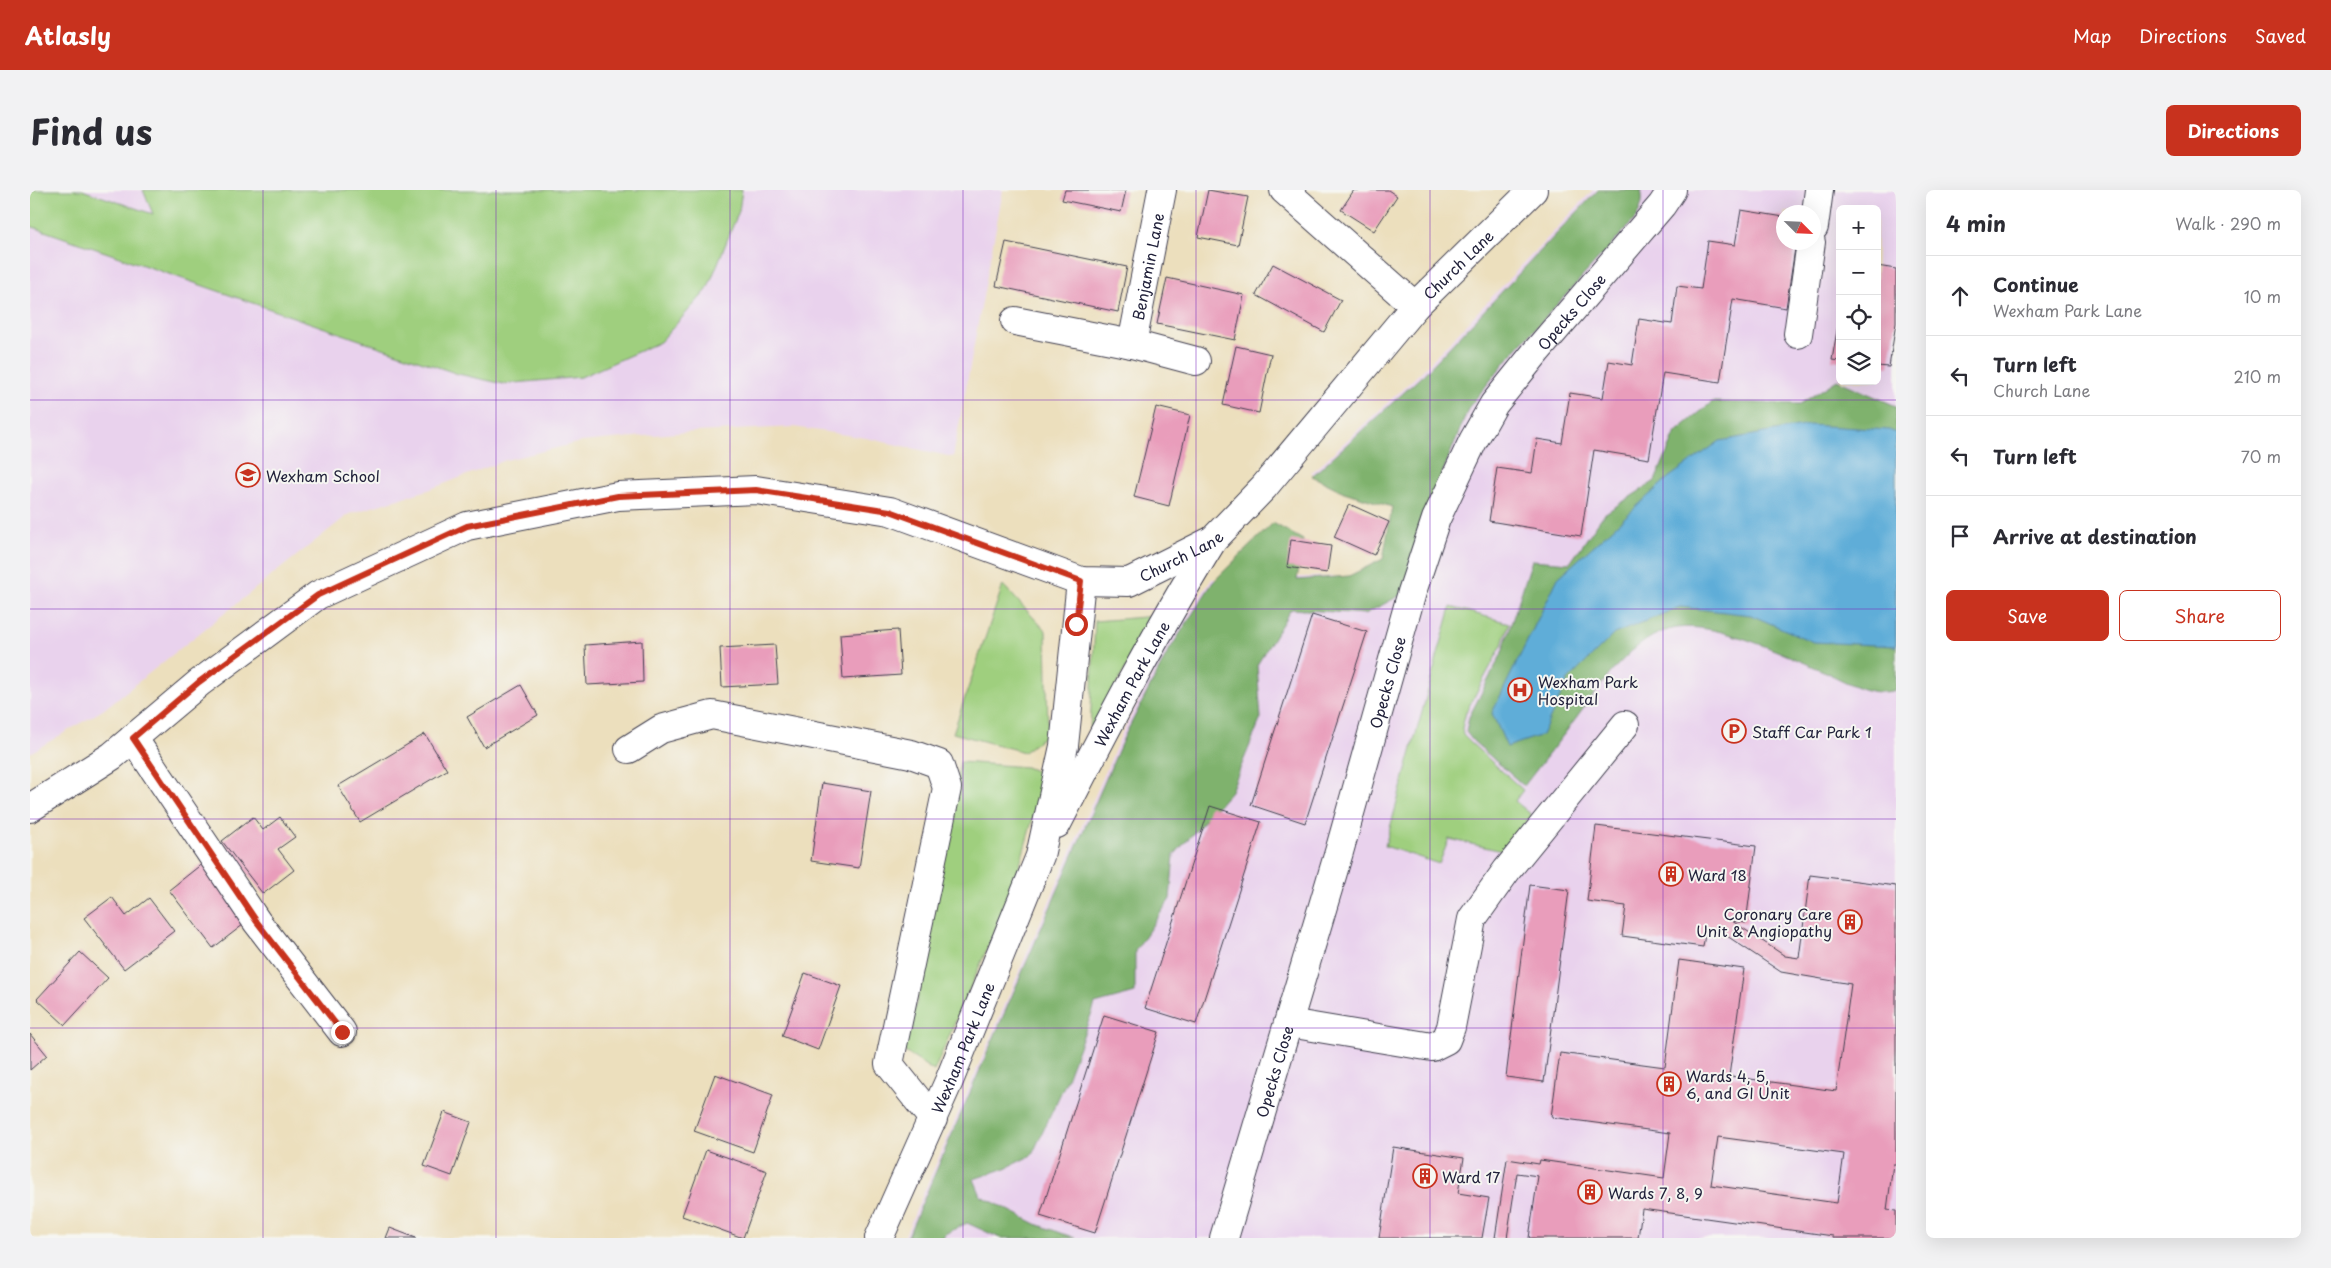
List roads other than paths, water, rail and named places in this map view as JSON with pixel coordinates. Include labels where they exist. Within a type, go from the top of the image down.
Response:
[{"type":"street","name":"Benjamin Lane","points":[[1132,344],[1162,190]]},
{"type":"street","points":[[1284,190],[1416,306]]},
{"type":"street","name":"Church Lane","points":[[30,808],[112,756],[199,682],[318,595],[467,526],[618,496],[756,490],[890,511],[1081,581],[1129,582],[1213,540],[1264,487],[1416,306],[1533,190]]},
{"type":"street","name":"Opecks Close","points":[[1224,1238],[1289,1023],[1412,592],[1436,519],[1454,478],[1494,404],[1662,205],[1672,190]]},
{"type":"street","points":[[1817,205],[1819,190]]},
{"type":"street","points":[[1798,334],[1810,250]]},
{"type":"street","points":[[1015,321],[1132,344],[1196,361]]},
{"type":"street","name":"Wexham Park Lane","points":[[879,1238],[933,1119],[1040,856],[1126,689],[1177,598],[1213,540]]},
{"type":"street","name":"Wexham Park Lane","points":[[1040,856],[1064,746],[1081,581]]},
{"type":"street","points":[[629,749],[661,729],[712,716],[911,754],[939,764],[947,788],[888,1064],[933,1119]]},
{"type":"street","points":[[1289,1023],[1432,1048],[1446,1040],[1451,1027],[1472,919],[1507,870],[1625,724]]},
{"type":"street","points":[[133,738],[257,922],[342,1032]]},
{"type":"water","points":[[1809,425],[1889,430],[1896,433],[1896,646],[1813,642],[1751,615],[1680,607],[1614,634],[1568,680],[1542,735],[1507,747],[1492,713],[1558,578],[1668,478],[1720,441]]},
{"type":"place","name":"Wexham School","points":[[248,475]]},
{"type":"place","name":"Wexham Park Hospital","points":[[1520,690]]},
{"type":"place","name":"Staff Car Park 1","points":[[1734,731]]},
{"type":"place","name":"Ward 18","points":[[1671,874]]},
{"type":"place","name":"Coronary Care Unit & Angiopathy","points":[[1850,922]]},
{"type":"place","name":"Wards 4, 5, 6, and GI Unit","points":[[1669,1084]]},
{"type":"place","name":"Ward 17","points":[[1425,1176]]},
{"type":"place","name":"Wards 7, 8, 9","points":[[1590,1192]]}]
